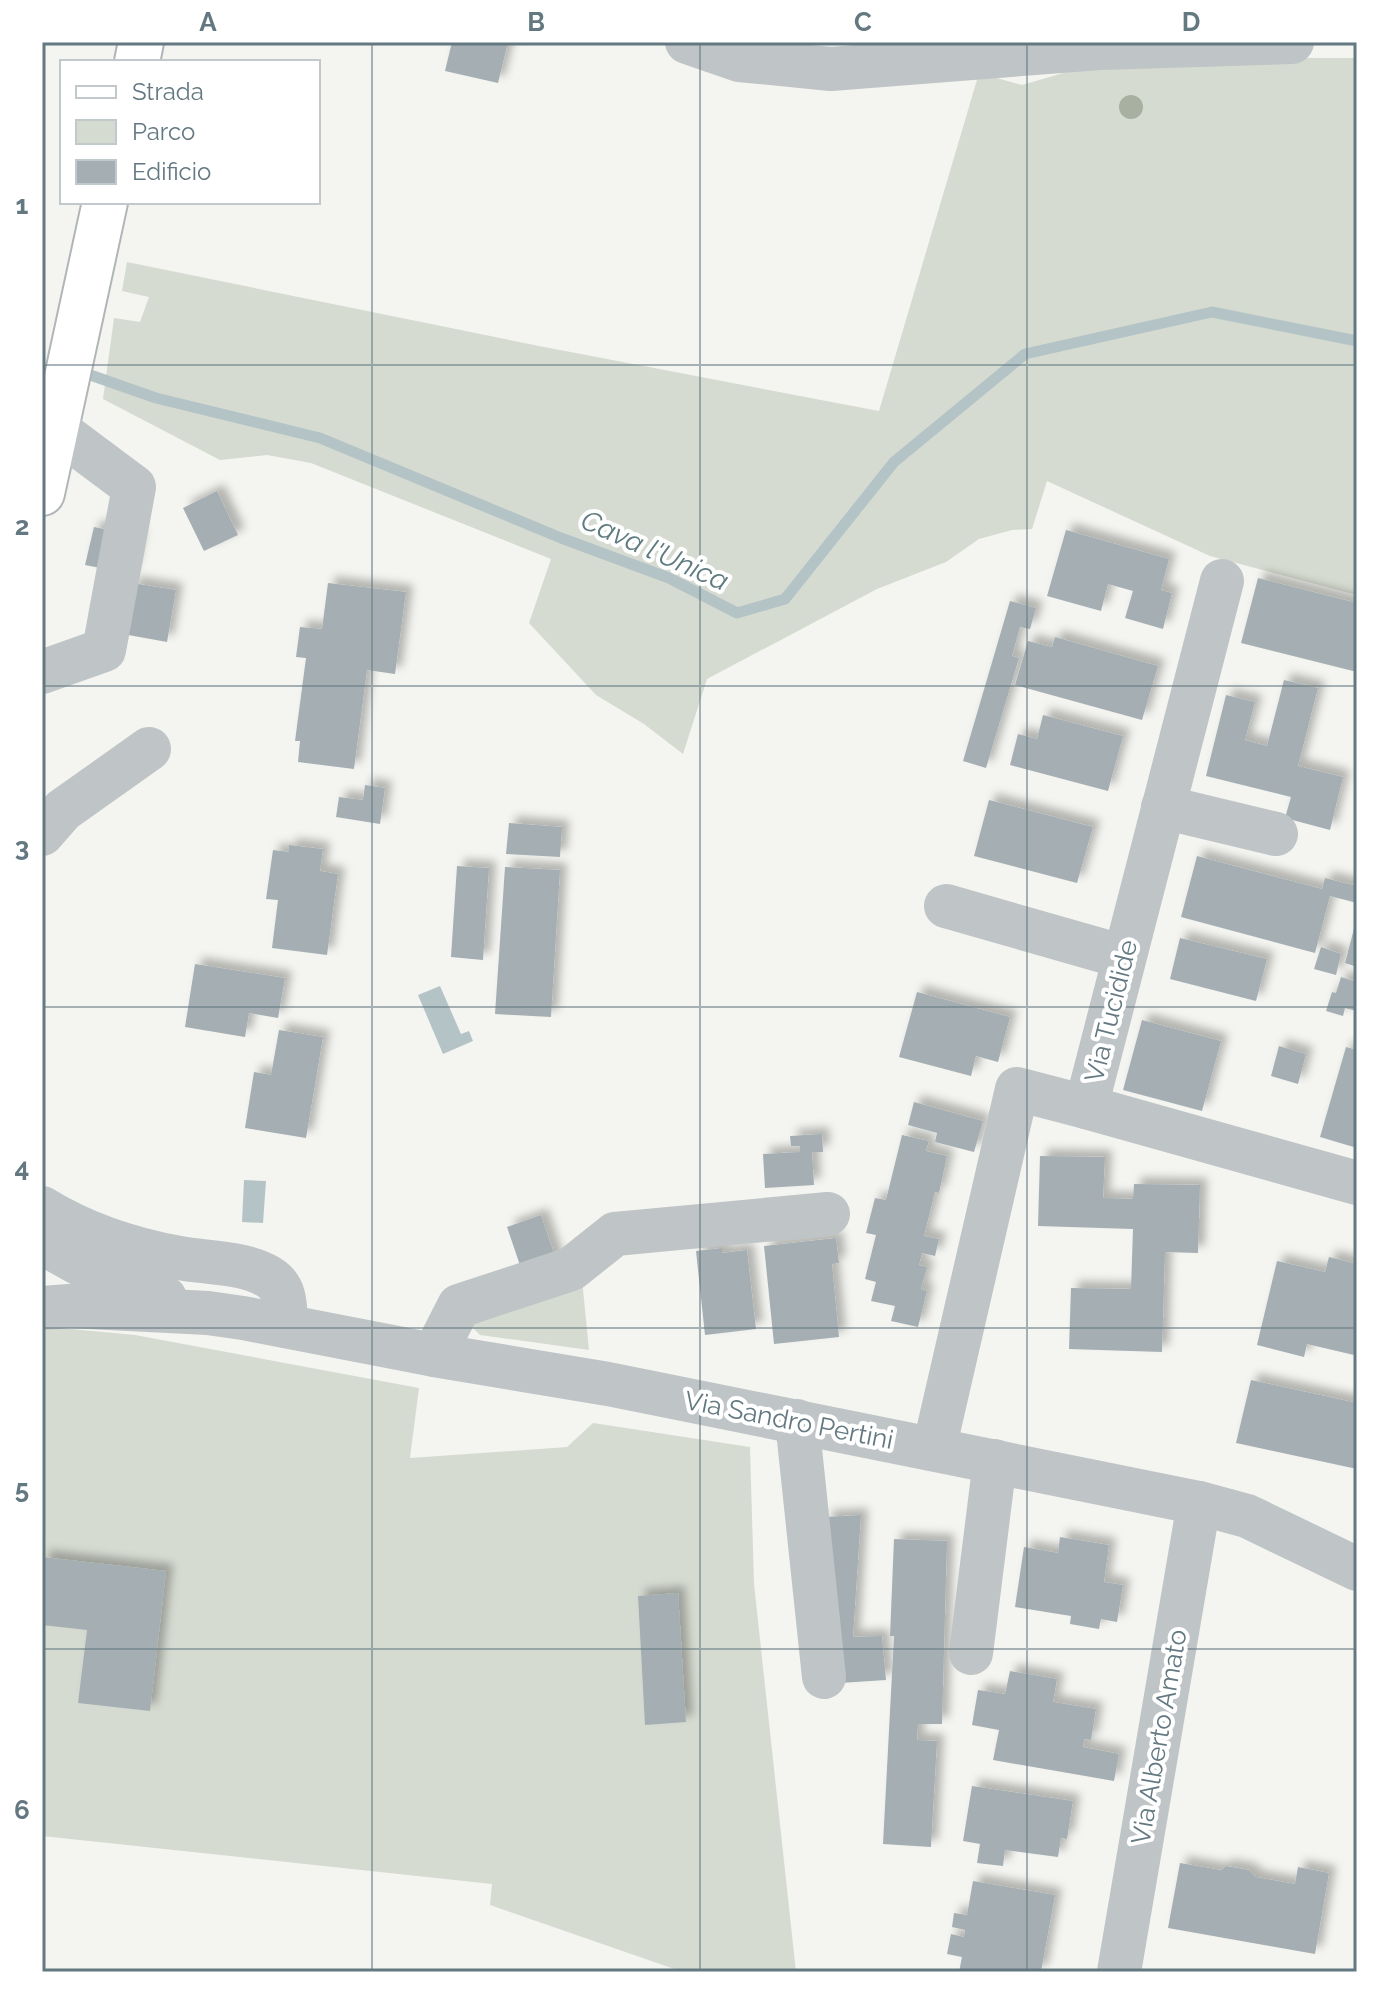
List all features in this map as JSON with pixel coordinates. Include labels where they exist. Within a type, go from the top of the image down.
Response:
[{"type":"main road","points":[[42,493],[105,204]]},
{"type":"street","points":[[687,42],[739,60],[831,69],[1100,48],[1292,42]]},
{"type":"street","points":[[42,672],[104,650],[134,487],[58,412]]},
{"type":"street","name":"Via Tucidide","points":[[934,1449],[1017,1089],[1086,1107],[1222,581]]},
{"type":"street","points":[[42,834],[63,810],[149,749]]},
{"type":"street","points":[[1163,807],[1276,834]]},
{"type":"street","points":[[946,906],[1124,957]]},
{"type":"street","points":[[1086,1107],[1357,1183]]},
{"type":"street","points":[[42,1208],[63,1222],[115,1244],[177,1258],[247,1268],[270,1277],[284,1294],[286,1326]]},
{"type":"street","points":[[434,1355],[459,1306],[571,1269],[615,1234],[828,1214]]},
{"type":"street","points":[[42,1243],[124,1284],[208,1313]]},
{"type":"street","points":[[42,1308],[69,1306],[208,1313]]},
{"type":"street","name":"Via Sandro Pertini","points":[[208,1313],[608,1384],[1199,1503],[1247,1516],[1357,1569]]},
{"type":"street","points":[[797,1421],[824,1677]]},
{"type":"street","points":[[971,1653],[995,1461]]},
{"type":"street","name":"Via Alberto Amato","points":[[1119,1972],[1199,1503]]},
{"type":"green space","points":[[1229,58],[1357,58],[1357,595],[1210,556],[1047,481],[1032,529],[1012,530],[979,539],[946,562],[877,589],[707,679],[683,754],[644,724],[596,695],[529,623],[551,559],[311,463],[267,455],[220,460],[103,399],[114,318],[140,322],[149,297],[122,291],[127,262],[879,411],[979,73],[1022,85],[1067,72]]},
{"type":"green space","points":[[582,1279],[589,1350],[480,1335],[473,1328],[472,1321]]},
{"type":"green space","points":[[42,1328],[135,1335],[419,1388],[410,1458],[567,1447],[593,1423],[750,1447],[754,1584],[796,1972],[683,1972],[490,1905],[492,1884],[42,1836]]},
{"type":"shaded area","points":[[440,986],[461,1034],[469,1031],[473,1041],[443,1054],[418,995]]},
{"type":"shaded area","points":[[244,1180],[266,1181],[263,1223],[242,1222]]},
{"type":"building","points":[[452,42],[508,42],[498,83],[445,71]]},
{"type":"building","points":[[217,491],[238,535],[204,551],[183,508]]},
{"type":"building","points":[[94,527],[139,536],[131,574],[85,565]]},
{"type":"building","points":[[1066,530],[1169,559],[1161,590],[1172,593],[1163,629],[1125,618],[1133,591],[1108,584],[1101,611],[1047,596]]},
{"type":"building","points":[[1258,578],[1357,603],[1357,672],[1241,643]]},
{"type":"building","points":[[132,583],[176,590],[167,642],[123,634]]},
{"type":"building","points":[[328,583],[406,592],[395,674],[367,670],[354,769],[298,762],[300,741],[295,741],[306,658],[296,657],[300,627],[322,629]]},
{"type":"building","points":[[1010,601],[1036,608],[1030,629],[1020,627],[1012,656],[1019,658],[986,768],[963,761]]},
{"type":"building","points":[[1055,637],[1158,666],[1142,720],[1015,685],[1028,641],[1052,647]]},
{"type":"building","points":[[1284,680],[1318,688],[1298,766],[1343,777],[1330,830],[1285,818],[1291,797],[1206,776],[1226,695],[1255,702],[1245,740],[1267,746]]},
{"type":"building","points":[[1043,715],[1123,736],[1108,791],[1010,765],[1018,734],[1037,739]]},
{"type":"building","points":[[365,785],[385,788],[380,824],[336,817],[339,797],[363,800]]},
{"type":"building","points":[[989,800],[1093,827],[1077,883],[974,856]]},
{"type":"building","points":[[509,823],[562,827],[560,857],[506,854]]},
{"type":"building","points":[[289,845],[323,849],[320,871],[338,874],[327,955],[272,948],[278,900],[266,899],[273,850],[289,852]]},
{"type":"building","points":[[1197,856],[1322,889],[1325,878],[1357,886],[1357,903],[1330,896],[1315,953],[1181,917]]},
{"type":"building","points":[[457,866],[489,868],[483,960],[451,957]]},
{"type":"building","points":[[505,867],[560,870],[551,1017],[495,1014]]},
{"type":"building","points":[[1357,922],[1357,967],[1345,963]]},
{"type":"building","points":[[1180,938],[1267,959],[1256,1001],[1170,979]]},
{"type":"building","points":[[1321,947],[1341,954],[1336,975],[1314,969]]},
{"type":"building","points":[[195,964],[285,978],[278,1018],[249,1013],[245,1037],[185,1027]]},
{"type":"building","points":[[1341,977],[1357,982],[1357,1011],[1345,1008],[1343,1016],[1326,1011]]},
{"type":"building","points":[[917,992],[1010,1017],[998,1062],[976,1056],[971,1076],[899,1057]]},
{"type":"building","points":[[1142,1020],[1221,1041],[1202,1111],[1123,1090]]},
{"type":"building","points":[[279,1030],[323,1037],[306,1138],[245,1128],[254,1072],[271,1075]]},
{"type":"building","points":[[1279,1046],[1306,1054],[1298,1084],[1271,1076]]},
{"type":"building","points":[[1346,1047],[1357,1050],[1357,1148],[1320,1137]]},
{"type":"building","points":[[914,1102],[983,1121],[974,1152],[935,1142],[937,1133],[908,1125]]},
{"type":"building","points":[[822,1134],[823,1152],[812,1152],[814,1185],[765,1188],[763,1154],[800,1152],[800,1146],[791,1146],[790,1136]]},
{"type":"building","points":[[902,1135],[929,1141],[926,1151],[947,1156],[939,1193],[935,1192],[924,1236],[939,1239],[935,1256],[922,1253],[919,1265],[927,1267],[921,1289],[927,1291],[918,1327],[891,1321],[895,1306],[871,1301],[876,1282],[865,1279],[876,1235],[866,1233],[875,1198],[886,1200]]},
{"type":"building","points":[[1040,1156],[1105,1157],[1103,1198],[1133,1199],[1134,1184],[1200,1185],[1198,1253],[1165,1252],[1162,1352],[1069,1349],[1071,1288],[1131,1289],[1133,1229],[1038,1226]]},
{"type":"building","points":[[541,1215],[558,1265],[524,1277],[507,1227]]},
{"type":"building","points":[[836,1238],[839,1263],[832,1264],[839,1337],[774,1344],[764,1246]]},
{"type":"building","points":[[722,1248],[722,1253],[747,1250],[756,1329],[705,1335],[696,1251]]},
{"type":"building","points":[[1329,1257],[1357,1264],[1357,1344],[1354,1355],[1307,1344],[1304,1357],[1257,1345],[1277,1261],[1325,1272]]},
{"type":"building","points":[[1251,1380],[1357,1403],[1357,1469],[1236,1443]]},
{"type":"building","points":[[861,1515],[853,1637],[882,1636],[886,1680],[840,1683],[825,1517]]},
{"type":"building","points":[[1060,1537],[1109,1545],[1104,1582],[1123,1585],[1117,1622],[1101,1619],[1099,1629],[1070,1624],[1071,1616],[1015,1607],[1024,1547],[1058,1553]]},
{"type":"building","points":[[894,1539],[947,1541],[942,1724],[918,1724],[917,1740],[937,1741],[931,1847],[883,1844],[894,1636],[890,1636]]},
{"type":"building","points":[[42,1557],[166,1571],[150,1711],[78,1703],[87,1630],[42,1625]]},
{"type":"building","points":[[678,1593],[686,1722],[645,1725],[638,1596]]},
{"type":"building","points":[[1010,1671],[1057,1679],[1053,1702],[1096,1709],[1091,1740],[1084,1739],[1083,1747],[1119,1754],[1114,1781],[993,1760],[999,1730],[972,1725],[978,1690],[1005,1694]]},
{"type":"building","points":[[972,1786],[1073,1801],[1067,1839],[1061,1838],[1058,1857],[1005,1850],[1003,1866],[977,1863],[980,1844],[963,1841]]},
{"type":"building","points":[[1180,1863],[1221,1870],[1226,1866],[1249,1870],[1256,1877],[1295,1884],[1298,1867],[1329,1873],[1315,1954],[1168,1928]]},
{"type":"building","points":[[973,1881],[1055,1895],[1041,1972],[959,1972],[962,1957],[947,1954],[951,1934],[964,1937],[965,1930],[952,1927],[954,1913],[967,1915]]},
{"type":"waterway","name":"Cava l'Unica","points":[[76,370],[156,398],[320,438],[561,538],[669,578],[737,613],[785,599],[894,462],[1025,354],[1212,312],[1357,341]]}]
